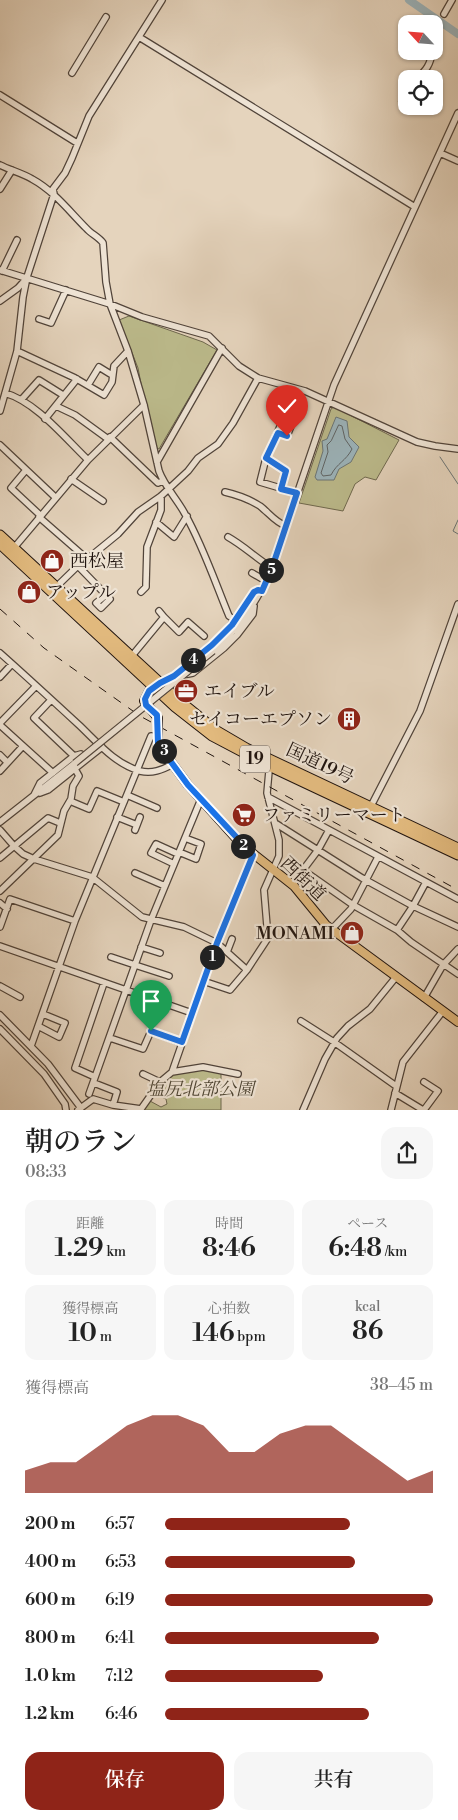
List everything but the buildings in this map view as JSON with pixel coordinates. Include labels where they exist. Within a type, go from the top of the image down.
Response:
[{"type":"highway","name":"国道19号","points":[[0,535],[12,550],[53,589],[157,685],[198,726],[212,736],[271,767],[458,848]]},
{"type":"highway","name":"国道19号","points":[[0,544],[12,550]]},
{"type":"highway","name":"国道19号","points":[[53,589],[132,657],[157,685],[225,736],[458,855]]},
{"type":"main road","name":"西街道","points":[[157,685],[146,696],[144,702],[157,715],[158,744],[201,799],[253,855],[294,886],[326,925],[458,1022]]},
{"type":"street","points":[[0,411],[17,351],[27,278],[54,194],[53,189],[65,173],[92,111],[162,0]]},
{"type":"street","points":[[444,14],[452,0]]},
{"type":"street","points":[[72,73],[106,17]]},
{"type":"street","points":[[139,37],[415,207]]},
{"type":"street","points":[[0,95],[77,143]]},
{"type":"street","points":[[0,822],[75,766],[213,651],[232,634],[254,604],[272,568],[334,385],[458,113]]},
{"type":"street","points":[[440,153],[458,161]]},
{"type":"street","points":[[0,165],[31,178],[54,194],[103,243],[110,304],[128,351],[163,481],[187,516],[229,616],[235,620]]},
{"type":"street","points":[[0,189],[12,170]]},
{"type":"street","points":[[17,240],[1,270],[110,304],[142,317],[209,336],[239,366],[258,378],[286,385],[417,442],[458,449]]},
{"type":"street","points":[[0,301],[18,288],[27,278]]},
{"type":"street","points":[[39,319],[50,324],[66,290]]},
{"type":"street","points":[[157,462],[222,348]]},
{"type":"street","points":[[17,351],[77,379],[104,395],[112,382],[114,366],[128,351]]},
{"type":"street","points":[[88,385],[99,367],[112,375]]},
{"type":"street","points":[[53,589],[86,558],[118,534],[138,512],[161,496],[188,471],[198,458],[218,444],[234,423],[258,378]]},
{"type":"street","points":[[45,418],[77,379]]},
{"type":"street","points":[[22,399],[39,380],[64,396]]},
{"type":"street","points":[[0,382],[7,385]]},
{"type":"street","points":[[5,392],[29,403],[88,460]]},
{"type":"street","points":[[12,550],[88,460],[144,405]]},
{"type":"street","points":[[56,406],[75,415],[109,438],[158,483],[163,481]]},
{"type":"street","points":[[278,433],[266,458],[260,482],[297,493]]},
{"type":"street","points":[[0,445],[55,497]]},
{"type":"street","points":[[266,458],[286,471],[281,489]]},
{"type":"street","points":[[26,470],[11,488],[86,558]]},
{"type":"street","points":[[71,479],[103,500]]},
{"type":"street","points":[[225,492],[246,498],[261,507],[279,524],[286,526]]},
{"type":"street","points":[[141,592],[146,584],[147,547],[162,510],[161,496]]},
{"type":"street","points":[[156,522],[174,537],[187,516]]},
{"type":"street","points":[[228,537],[245,547],[272,568]]},
{"type":"street","points":[[78,566],[106,595]]},
{"type":"street","points":[[252,573],[266,581]]},
{"type":"street","points":[[157,685],[174,676],[222,636],[254,592],[262,591]]},
{"type":"street","points":[[174,676],[193,673],[224,648],[253,614],[254,604]]},
{"type":"street","points":[[370,809],[420,711],[458,604]]},
{"type":"street","points":[[159,611],[179,632],[188,622],[204,636]]},
{"type":"street","points":[[132,657],[164,618]]},
{"type":"street","points":[[0,653],[120,762],[137,770],[155,772],[173,764]]},
{"type":"street","points":[[0,677],[12,664]]},
{"type":"street","points":[[36,686],[0,724],[53,773]]},
{"type":"street","points":[[51,700],[34,718],[74,756]]},
{"type":"street","points":[[31,1046],[75,921],[150,736],[158,737]]},
{"type":"street","points":[[0,771],[23,746]]},
{"type":"street","points":[[75,766],[102,747]]},
{"type":"street","points":[[34,796],[40,783],[74,756],[81,754],[87,759]]},
{"type":"street","points":[[0,756],[8,762]]},
{"type":"street","points":[[0,891],[58,835],[61,829],[60,823],[70,801],[73,786],[79,776],[75,766]]},
{"type":"street","points":[[203,981],[230,990],[247,970],[268,938],[264,890],[279,856],[280,848],[268,797],[267,786],[271,767]]},
{"type":"street","points":[[70,801],[89,809],[98,791],[124,802]]},
{"type":"street","points":[[127,795],[157,808]]},
{"type":"street","points":[[268,797],[458,899]]},
{"type":"street","points":[[89,1094],[151,920],[201,799]]},
{"type":"street","points":[[118,817],[136,827],[140,817]]},
{"type":"street","points":[[0,858],[48,818],[60,823]]},
{"type":"street","points":[[275,823],[366,880],[413,906],[458,927]]},
{"type":"street","points":[[0,830],[14,846],[34,859],[92,878],[142,917],[184,927],[217,943],[247,970]]},
{"type":"street","points":[[329,830],[318,850],[303,870],[353,905],[397,930],[458,974]]},
{"type":"street","points":[[174,864],[151,853],[156,844],[196,859],[201,844],[185,838]]},
{"type":"street","points":[[172,1072],[217,943],[253,855]]},
{"type":"street","points":[[332,930],[353,905],[378,857]]},
{"type":"street","points":[[135,873],[165,886]]},
{"type":"street","points":[[397,930],[426,882]]},
{"type":"street","points":[[0,927],[10,898],[75,921]]},
{"type":"street","points":[[0,903],[7,909]]},
{"type":"street","points":[[227,952],[232,939]]},
{"type":"street","points":[[0,946],[192,1013]]},
{"type":"street","points":[[141,947],[160,952]]},
{"type":"street","points":[[424,998],[443,965],[458,949]]},
{"type":"street","points":[[111,957],[169,976]]},
{"type":"street","points":[[303,1110],[334,1042],[348,1026],[370,1009],[396,977]]},
{"type":"street","points":[[104,983],[75,1068],[118,1092],[113,1105]]},
{"type":"street","points":[[0,986],[20,997]]},
{"type":"street","points":[[391,1110],[403,1062],[443,1011]]},
{"type":"street","points":[[38,1026],[59,1038],[65,1024],[42,1014]]},
{"type":"street","points":[[0,1015],[48,1064],[80,1109],[92,1100],[141,1109],[160,1082],[172,1072],[203,1067],[238,1074]]},
{"type":"street","points":[[301,1021],[396,1086]]},
{"type":"street","points":[[0,1029],[44,1074],[66,1104],[66,1110]]},
{"type":"street","points":[[110,1038],[143,1049],[151,1031],[182,1042]]},
{"type":"street","points":[[142,1074],[160,1082]]},
{"type":"street","points":[[395,1093],[424,1110],[438,1091],[424,1082]]},
{"type":"green space","points":[[129,316],[203,342],[217,350],[159,449],[153,446],[138,368],[119,320]]},
{"type":"green space","points":[[334,407],[399,440],[376,480],[365,477],[355,484],[343,511],[299,503],[331,409]]},
{"type":"green space","name":"塩尻北部公園","points":[[199,1066],[221,1071],[221,1110],[144,1110],[150,1101],[161,1107],[167,1104],[166,1099],[156,1094],[168,1077]]},
{"type":"water","points":[[336,417],[347,421],[349,437],[359,447],[351,462],[339,469],[334,480],[317,480],[315,477],[323,451],[322,441],[327,439]]},
{"type":"waterway","points":[[409,0],[458,34]]},
{"type":"waterway","points":[[440,457],[458,484]]},
{"type":"waterway","points":[[458,520],[453,531],[458,534]]},
{"type":"railway","points":[[0,609],[44,648],[140,716],[458,890]]},
{"type":"place","name":"西松屋","points":[[52,561]]},
{"type":"place","name":"アップル","points":[[29,592]]},
{"type":"place","name":"エイブル","points":[[186,691]]},
{"type":"place","name":"セイコーエプソン","points":[[349,719]]},
{"type":"place","name":"ファミリーマート","points":[[244,815]]},
{"type":"place","name":"MONAMI","points":[[352,933]]},
{"type":"route","points":[[151,1031],[182,1042],[217,943],[253,855],[188,785],[158,744],[158,718],[155,712],[149,709],[144,702],[149,691],[174,676],[222,636],[238,617],[254,592],[262,591],[272,568],[297,493],[281,489],[286,471],[266,458],[278,433],[287,436]]}]
